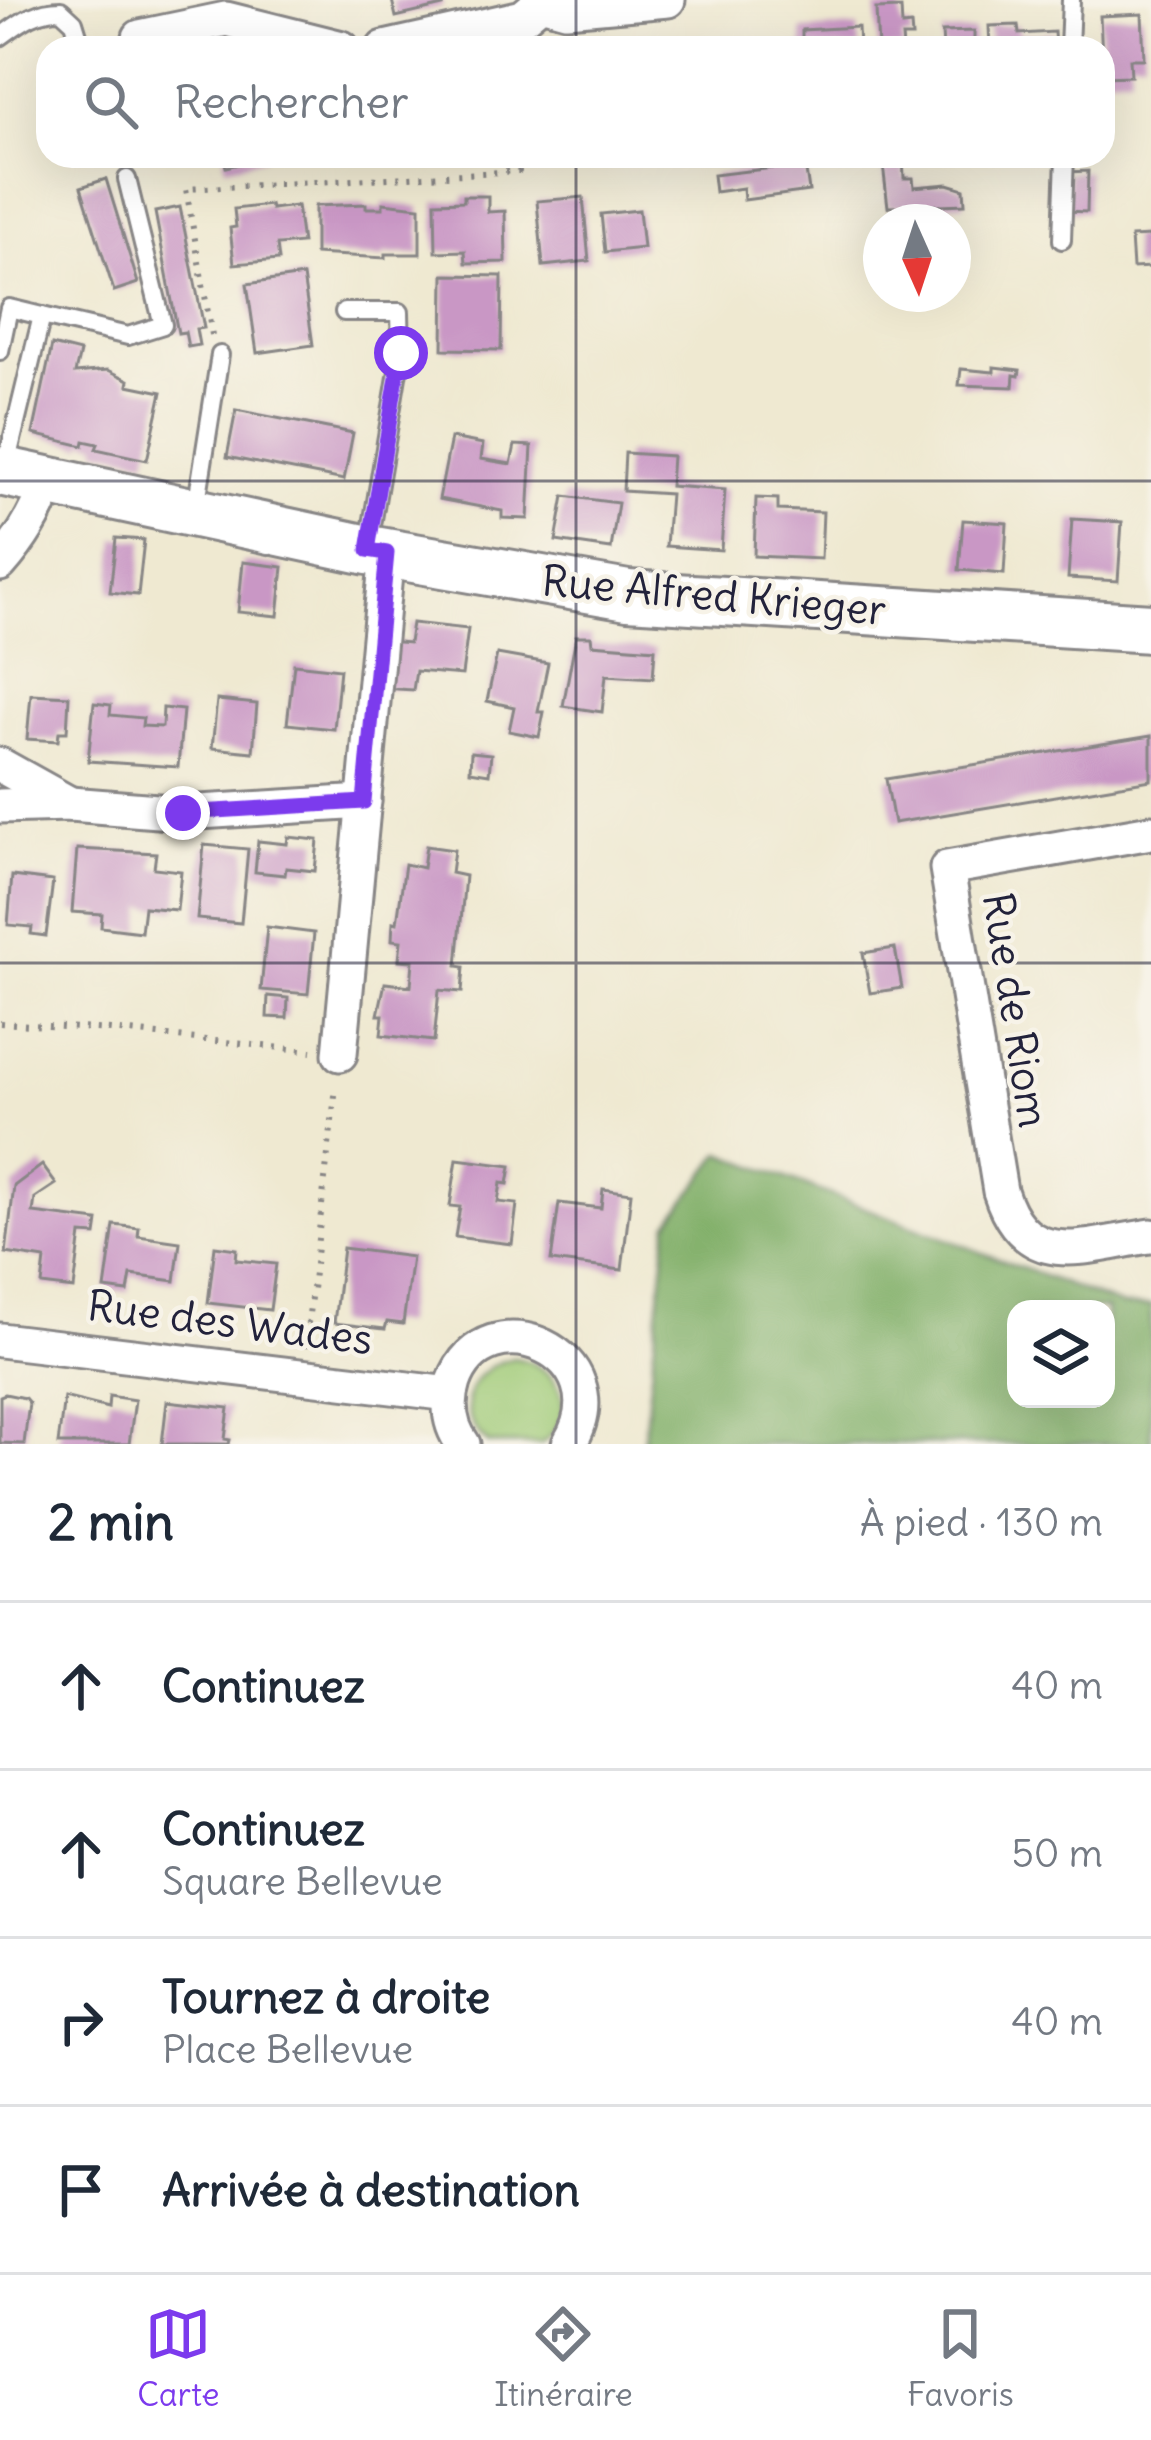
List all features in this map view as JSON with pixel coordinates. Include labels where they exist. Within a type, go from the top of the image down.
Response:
[{"type":"street","points":[[438,36],[523,17],[538,1],[566,9],[668,0]]},
{"type":"street","points":[[145,36],[226,19],[294,36]]},
{"type":"street","points":[[0,564],[19,543],[43,499],[17,474]]},
{"type":"street","name":"Rue Alfred Krieger","points":[[17,474],[377,552],[628,596],[1151,628]]},
{"type":"street","points":[[340,1054],[364,802],[377,552]]},
{"type":"street","points":[[0,765],[70,804]]},
{"type":"street","points":[[0,806],[70,804],[183,813],[364,802]]},
{"type":"street","name":"Rue de Riom","points":[[1151,832],[947,868],[1000,1191],[1010,1221],[1036,1244],[1062,1249],[1151,1236]]},
{"type":"street","points":[[463,1444],[450,1415],[450,1394],[458,1373],[490,1343],[512,1338],[554,1350],[570,1366],[580,1386],[583,1408],[569,1444]]},
{"type":"street","name":"Rue des Wades","points":[[0,1340],[450,1394]]},
{"type":"lane","points":[[1070,36],[1071,0]]},
{"type":"lane","points":[[0,37],[44,10],[62,10],[74,22],[78,36]]},
{"type":"lane","points":[[1062,240],[1065,168]]},
{"type":"lane","points":[[0,351],[9,308],[128,336],[163,325],[127,179]]},
{"type":"lane","points":[[344,312],[400,312],[401,353],[377,552]]},
{"type":"lane","points":[[17,474],[22,398],[42,316]]},
{"type":"lane","points":[[194,514],[220,356]]},
{"type":"lane","points":[[0,392],[22,398]]},
{"type":"path","points":[[220,356],[186,189],[519,168]]},
{"type":"path","points":[[0,1023],[340,1054],[302,1375]]},
{"type":"green space","points":[[721,1153],[1106,1300],[1007,1300],[1007,1408],[1115,1408],[1115,1303],[1151,1306],[1151,1444],[643,1444],[668,1224]]},
{"type":"green space","points":[[514,1358],[543,1370],[560,1392],[561,1418],[541,1444],[489,1444],[470,1418],[467,1405],[476,1381],[498,1363]]},
{"type":"building","points":[[392,0],[441,0],[443,6],[396,17]]},
{"type":"building","points":[[901,8],[902,26],[911,25],[912,36],[877,36],[876,9]]},
{"type":"building","points":[[1142,14],[1144,59],[1130,59],[1131,76],[1115,77],[1115,36],[1101,36],[1100,16]]},
{"type":"building","points":[[1018,25],[1019,34],[1054,32],[1054,36],[989,36],[989,26]]},
{"type":"building","points":[[858,27],[858,36],[802,36],[802,30]]},
{"type":"building","points":[[974,31],[974,36],[942,36],[942,32]]},
{"type":"building","points":[[806,168],[809,191],[744,200],[743,188],[715,192],[713,175]]},
{"type":"building","points":[[883,168],[904,168],[904,178],[913,178],[914,187],[948,184],[964,189],[965,204],[888,204]]},
{"type":"building","points":[[1088,171],[1087,212],[1067,211],[1068,172]]},
{"type":"building","points":[[106,179],[138,283],[114,291],[81,187]]},
{"type":"building","points":[[464,196],[488,196],[488,212],[505,211],[506,262],[466,263],[465,251],[436,252],[435,202],[464,201]]},
{"type":"building","points":[[583,197],[589,261],[543,266],[537,201]]},
{"type":"building","points":[[383,203],[420,207],[420,254],[385,254],[385,258],[315,254],[315,206],[383,208]]},
{"type":"building","points":[[270,205],[271,209],[297,206],[302,243],[277,245],[279,260],[234,264],[230,228],[236,227],[234,209]]},
{"type":"building","points":[[180,207],[204,328],[196,329],[199,345],[188,347],[185,332],[178,333],[155,212]]},
{"type":"building","points":[[639,210],[643,248],[605,252],[601,214]]},
{"type":"building","points":[[1151,236],[1151,267],[1133,268],[1131,237]]},
{"type":"building","points":[[444,275],[502,276],[501,350],[443,349]]},
{"type":"building","points":[[303,276],[313,345],[257,353],[247,284]]},
{"type":"building","points":[[52,345],[80,352],[75,373],[108,370],[129,380],[128,385],[162,392],[147,460],[96,449],[98,444],[84,441],[83,446],[33,434]]},
{"type":"building","points":[[994,367],[1020,370],[1019,376],[1014,375],[1013,387],[959,385],[961,369],[994,372]]},
{"type":"building","points":[[236,410],[353,433],[344,480],[227,457]]},
{"type":"building","points":[[451,438],[483,444],[481,459],[511,464],[515,445],[532,446],[528,519],[502,518],[502,511],[439,499]]},
{"type":"building","points":[[625,453],[672,456],[670,486],[725,490],[721,550],[666,546],[670,494],[623,491]]},
{"type":"building","points":[[564,496],[618,503],[611,549],[556,541]]},
{"type":"building","points":[[756,498],[778,499],[778,510],[823,512],[821,559],[754,556]]},
{"type":"building","points":[[1072,519],[1122,522],[1118,581],[1068,578]]},
{"type":"building","points":[[963,520],[1007,523],[1004,574],[959,570]]},
{"type":"building","points":[[116,538],[144,540],[138,595],[110,592]]},
{"type":"building","points":[[243,562],[283,567],[278,616],[238,612]]},
{"type":"building","points":[[412,623],[468,629],[462,675],[416,671],[413,690],[382,688],[387,641],[409,643]]},
{"type":"building","points":[[576,636],[591,636],[592,644],[655,649],[653,678],[606,675],[602,712],[563,706]]},
{"type":"building","points":[[497,654],[548,663],[538,712],[544,712],[539,737],[509,731],[514,707],[487,701]]},
{"type":"building","points":[[294,664],[340,669],[334,729],[287,724]]},
{"type":"building","points":[[31,694],[69,696],[67,732],[59,732],[58,741],[27,739]]},
{"type":"building","points":[[217,700],[257,704],[253,752],[212,748]]},
{"type":"building","points":[[94,703],[111,705],[110,715],[143,718],[142,726],[162,727],[163,708],[183,710],[178,767],[88,761]]},
{"type":"building","points":[[1151,736],[1151,780],[894,823],[886,779]]},
{"type":"building","points":[[471,752],[491,754],[489,774],[470,771]]},
{"type":"building","points":[[288,837],[318,840],[315,871],[255,872],[258,841],[287,844]]},
{"type":"building","points":[[204,845],[248,849],[241,923],[197,919]]},
{"type":"building","points":[[426,846],[454,850],[451,873],[465,876],[457,966],[464,967],[462,992],[439,990],[434,1041],[381,1035],[383,1015],[378,1015],[385,983],[411,986],[413,961],[399,960],[401,941],[392,940],[393,922],[397,923],[405,864],[423,868]]},
{"type":"building","points":[[77,849],[156,853],[154,868],[181,871],[177,910],[144,907],[141,932],[101,927],[102,914],[72,912]]},
{"type":"building","points":[[12,876],[53,881],[46,936],[31,934],[32,927],[8,925]]},
{"type":"building","points":[[267,927],[314,933],[308,994],[261,990]]},
{"type":"building","points":[[895,948],[902,988],[870,993],[863,953]]},
{"type":"building","points":[[268,996],[288,998],[287,1018],[267,1017]]},
{"type":"building","points":[[457,1159],[511,1166],[508,1184],[501,1183],[498,1202],[517,1204],[512,1244],[455,1237],[460,1207],[450,1206]]},
{"type":"building","points":[[42,1165],[56,1184],[35,1198],[33,1213],[98,1221],[96,1235],[81,1234],[74,1289],[42,1285],[45,1259],[6,1253],[14,1186]]},
{"type":"building","points":[[603,1189],[631,1193],[622,1270],[551,1261],[559,1203],[601,1208]]},
{"type":"building","points":[[114,1225],[139,1228],[138,1236],[180,1242],[175,1281],[131,1275],[128,1292],[105,1289]]},
{"type":"building","points":[[215,1246],[237,1249],[236,1260],[276,1264],[270,1310],[208,1303]]},
{"type":"building","points":[[343,1248],[412,1257],[403,1324],[387,1322],[385,1329],[334,1323]]},
{"type":"building","points":[[0,1396],[29,1403],[24,1444],[0,1443]]},
{"type":"building","points":[[109,1396],[135,1400],[129,1444],[58,1444],[64,1397],[108,1408]]},
{"type":"building","points":[[167,1401],[229,1408],[225,1439],[229,1444],[162,1444]]},
{"type":"route","points":[[183,813],[364,802],[387,553],[368,550],[401,353]]}]
